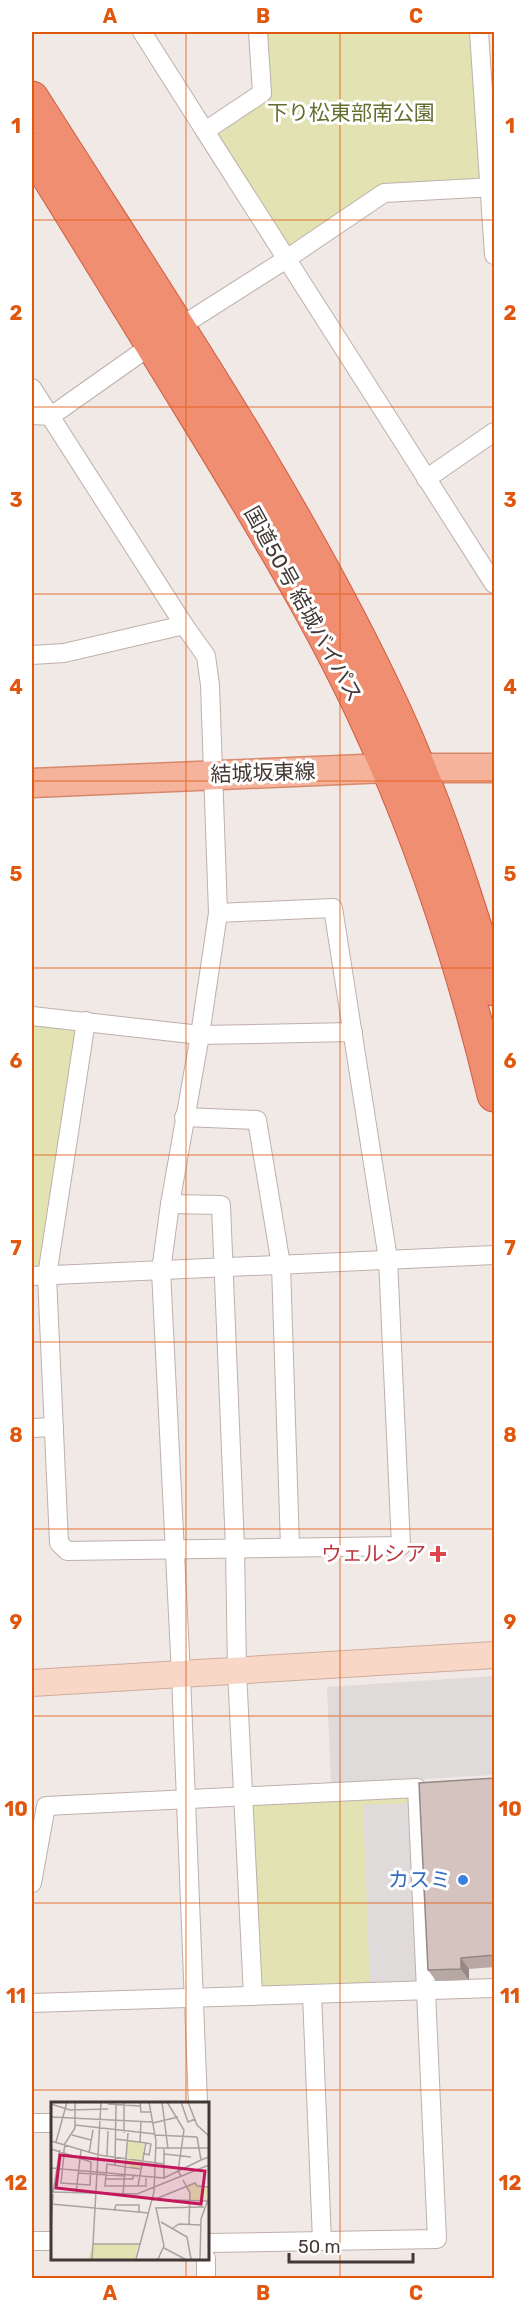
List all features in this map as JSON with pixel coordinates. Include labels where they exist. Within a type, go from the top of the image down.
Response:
[{"type":"highway","name":"国道50号 結城バイパス","points":[[32,98],[165,336]]},
{"type":"highway","name":"国道50号 結城バイパス","points":[[32,150],[270,479],[357,636],[403,768],[436,895],[477,1021],[495,1095]]},
{"type":"highway","name":"国道50号 結城バイパス","points":[[403,768],[465,891],[495,989]]},
{"type":"main road","name":"結城坂東線","points":[[32,783],[403,768],[495,768]]},
{"type":"street","points":[[142,32],[285,260],[495,584]]},
{"type":"street","points":[[157,32],[158,57]]},
{"type":"street","points":[[205,131],[262,93],[258,32]]},
{"type":"street","points":[[479,32],[495,255]]},
{"type":"street","points":[[32,415],[51,416],[165,336],[285,260],[384,193],[491,188]]},
{"type":"street","points":[[32,388],[206,656],[210,685],[218,913],[161,1271],[181,1675],[198,2102]]},
{"type":"street","points":[[426,479],[495,432]]},
{"type":"street","points":[[32,655],[64,653],[184,625]]},
{"type":"street","points":[[86,1021],[39,1276],[54,1427],[59,1543],[67,1551],[401,1546],[388,1259],[333,908],[218,913]]},
{"type":"street","points":[[32,1016],[200,1035],[353,1032]]},
{"type":"street","points":[[184,1117],[256,1120],[281,1265],[290,1547]]},
{"type":"street","points":[[170,1204],[221,1205],[235,1548],[237,1671],[253,1996]]},
{"type":"street","points":[[39,1276],[495,1255]]},
{"type":"street","points":[[32,1428],[54,1427]]},
{"type":"street","points":[[32,1683],[495,1655]]},
{"type":"street","points":[[32,1883],[46,1806],[417,1788],[437,2239],[208,2243]]},
{"type":"street","points":[[32,2004],[495,1988]]},
{"type":"street","points":[[312,1994],[322,2241]]},
{"type":"street","points":[[32,2123],[51,2123]]},
{"type":"street","points":[[32,2241],[51,2241]]},
{"type":"street","points":[[206,2259],[206,2278]]},
{"type":"green space","name":"下り松東部南公園","points":[[266,32],[473,32],[482,179],[381,189],[287,252],[213,133],[270,96]]},
{"type":"green space","points":[[32,1025],[75,1030],[38,1269],[32,1269]]},
{"type":"green space","points":[[414,1791],[422,1986],[258,1991],[249,1801]]},
{"type":"shaded area","points":[[494,1676],[494,1775],[331,1784],[327,1687]]},
{"type":"shaded area","points":[[411,1803],[422,1986],[370,1987],[363,1805]]},
{"type":"building","name":"カスミ","points":[[495,1778],[495,1955],[461,1958],[461,1969],[428,1970],[419,1783]]},
{"type":"place","name":"ウェルシア","points":[[438,1554]]},
{"type":"place","name":"カスミ","points":[[463,1880]]}]
